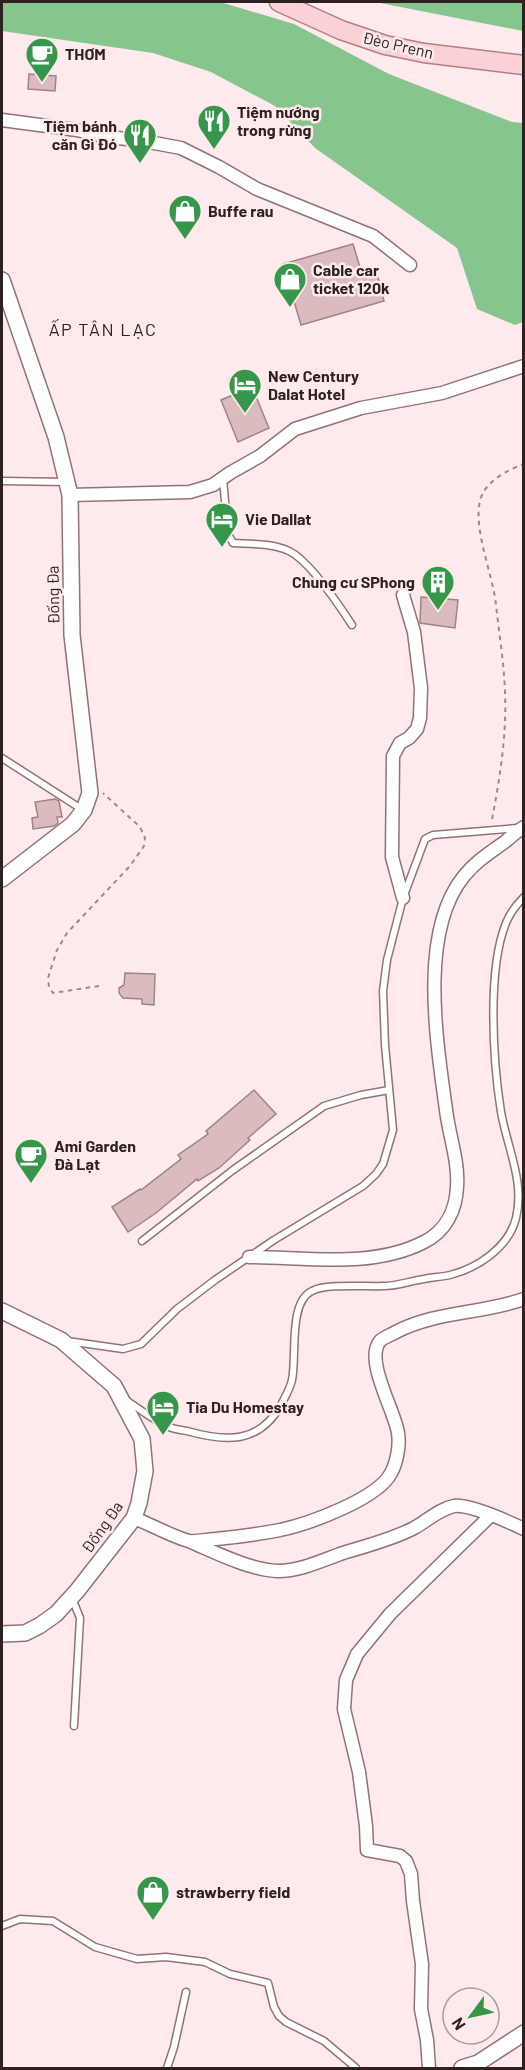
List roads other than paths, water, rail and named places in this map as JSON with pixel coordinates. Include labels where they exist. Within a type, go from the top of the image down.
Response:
[{"type":"main road","name":"Đèo Prenn","points":[[279,2],[342,30],[385,45],[424,53],[524,65]]},
{"type":"street","points":[[2,120],[181,148],[257,189],[373,236],[410,265]]},
{"type":"street","name":"Đống Đa","points":[[2,280],[56,437],[68,489],[72,635],[90,787],[84,810]]},
{"type":"street","points":[[68,489],[190,492],[213,485],[260,456],[295,429],[361,408],[442,393],[524,366]]},
{"type":"street","points":[[403,595],[414,632],[421,688],[417,729],[409,738],[400,743],[393,756],[392,857],[403,898]]},
{"type":"street","points":[[2,879],[72,824],[84,810]]},
{"type":"street","points":[[249,1257],[319,1260],[389,1255],[426,1242],[449,1221],[458,1186],[445,1102],[434,1004],[433,987],[437,945],[452,893],[463,876],[481,857],[523,827]]},
{"type":"street","points":[[190,1541],[281,1530],[322,1517],[368,1496],[391,1474],[398,1445],[395,1420],[382,1388],[377,1364],[377,1346],[380,1341],[405,1327],[433,1318],[496,1307],[524,1299]]},
{"type":"street","name":"Đống Đa","points":[[2,1311],[61,1340],[114,1386],[142,1439],[145,1471],[140,1503],[134,1518],[72,1597],[56,1614],[39,1626],[25,1633],[2,1634]]},
{"type":"street","points":[[134,1518],[229,1558],[277,1571],[290,1570],[376,1543],[413,1528],[453,1506],[462,1506],[491,1515],[524,1529]]},
{"type":"street","points":[[429,2068],[421,2009],[422,1964],[411,1874],[406,1861],[400,1856],[367,1850],[363,1798],[344,1709],[344,1689],[351,1667],[365,1643],[390,1614],[491,1515]]},
{"type":"street","points":[[462,2068],[478,2063],[524,2033]]},
{"type":"lane","points":[[223,479],[228,534],[233,543],[272,546],[290,551],[333,595],[352,625]]},
{"type":"lane","points":[[2,481],[68,489]]},
{"type":"lane","points":[[2,758],[84,810]]},
{"type":"lane","points":[[61,1340],[123,1348],[141,1344],[177,1309],[249,1257],[363,1186],[376,1174],[383,1164],[393,1130],[385,1045],[384,991],[387,960],[403,898],[425,839],[434,835],[523,827]]},
{"type":"lane","points":[[119,1396],[169,1427],[203,1436],[222,1438],[240,1438],[253,1434],[271,1420],[288,1390],[292,1379],[294,1337],[300,1302],[306,1294],[314,1289],[328,1287],[388,1286],[450,1275],[472,1267],[504,1242],[513,1228],[518,1199],[514,1164],[501,1112],[498,1084],[495,1048],[495,966],[506,923],[515,906],[524,897]]},
{"type":"lane","points":[[142,1241],[233,1170],[324,1106],[361,1095],[389,1090]]},
{"type":"lane","points":[[72,1597],[80,1618],[80,1653],[74,1726]]},
{"type":"lane","points":[[2,1926],[20,1919],[53,1921],[96,1947],[137,1959],[166,1957],[206,1962],[230,1974],[268,1983],[273,2007],[279,2016],[286,2022],[324,2041],[356,2068]]},
{"type":"lane","points":[[167,2068],[186,1992]]},
{"type":"place","name":"THƠM","points":[[42,83]]},
{"type":"place","name":"Tiệm nướng trong rừng","points":[[214,150]]},
{"type":"place","name":"Tiệm bánh căn Gì Đó","points":[[140,164]]},
{"type":"place","name":"Buffe rau","points":[[185,240]]},
{"type":"place","name":"Cable car ticket 120k","points":[[290,308]]},
{"type":"place","name":"New Century Dalat Hotel","points":[[245,414]]},
{"type":"place","name":"Vie Dallat","points":[[222,548]]},
{"type":"place","name":"Chung cư SPhong","points":[[438,611]]},
{"type":"place","name":"Ami Garden Đà Lạt","points":[[31,1184]]},
{"type":"place","name":"Tia Du Homestay","points":[[163,1436]]},
{"type":"place","name":"strawberry field","points":[[153,1921]]},
{"type":"district","name":"ẤP TÂN LẠC","points":[[103,330]]}]
